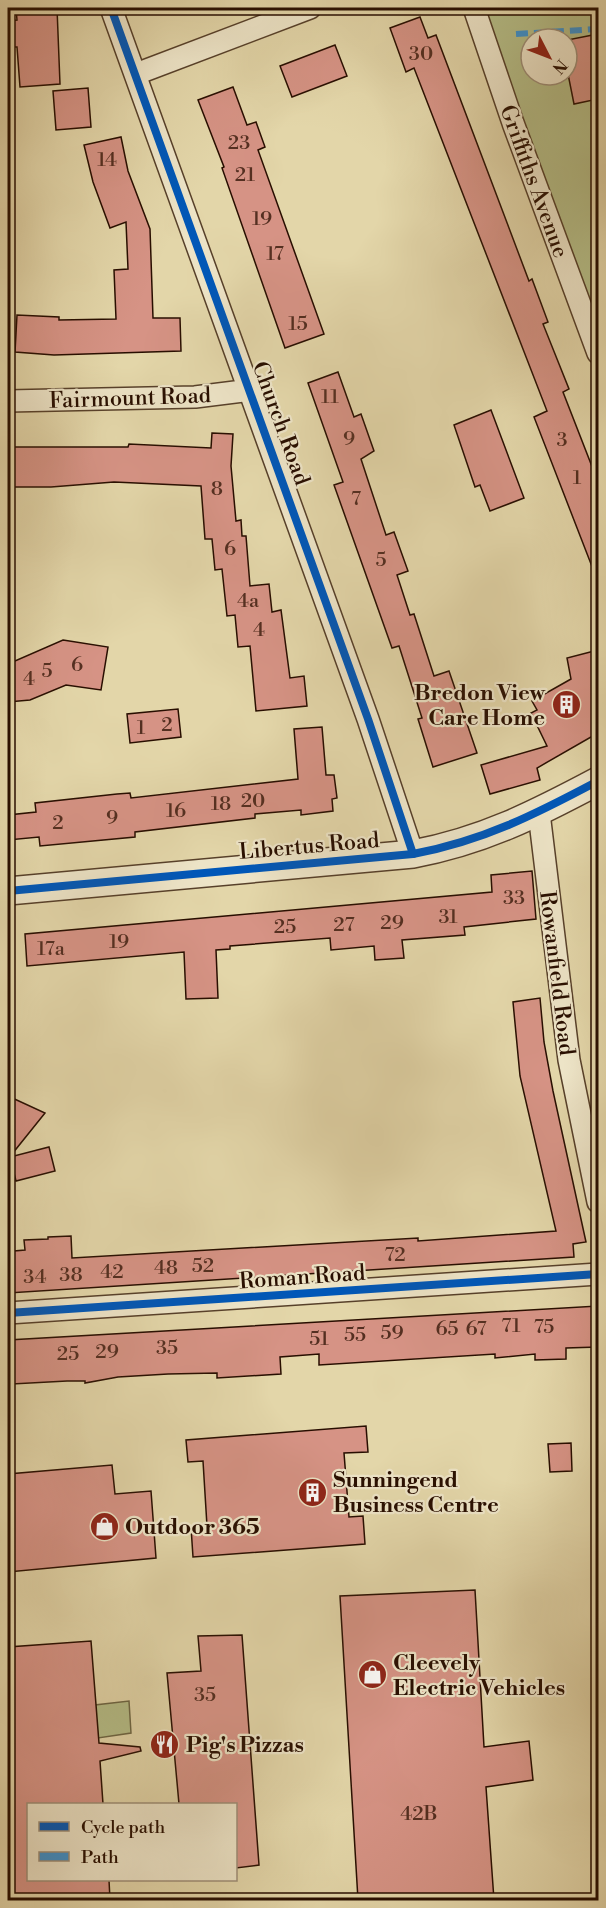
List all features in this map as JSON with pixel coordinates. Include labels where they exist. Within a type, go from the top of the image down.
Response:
[{"type":"street","name":"Church Road","points":[[111,8],[368,718],[412,854]]},
{"type":"street","points":[[136,74],[310,8]]},
{"type":"street","name":"Griffiths Avenue","points":[[474,8],[513,123],[598,352]]},
{"type":"street","name":"Fairmount Road","points":[[8,401],[195,397],[251,390]]},
{"type":"street","name":"Libertus Road","points":[[8,891],[412,854],[477,839],[539,813],[598,781]]},
{"type":"street","name":"Rowanfield Road","points":[[539,813],[569,1060],[598,1202]]},
{"type":"street","name":"Roman Road","points":[[8,1313],[598,1274]]},
{"type":"green space","points":[[474,8],[598,8],[598,353]]},
{"type":"green space","points":[[129,1701],[131,1733],[98,1738],[95,1705]]},
{"type":"building","points":[[16,8],[57,8],[60,84],[20,87],[17,47],[8,47],[8,21],[17,20]]},
{"type":"building","points":[[420,17],[428,38],[436,35],[529,281],[532,279],[548,322],[543,324],[569,389],[563,392],[598,482],[598,582],[534,417],[547,411],[414,68],[406,72],[390,28]]},
{"type":"building","points":[[598,34],[598,99],[574,104],[571,87],[579,87],[579,38]]},
{"type":"building","points":[[335,45],[347,76],[292,97],[280,66]]},
{"type":"building","points":[[233,87],[247,125],[256,122],[265,147],[258,150],[324,334],[285,348],[222,168],[224,167],[198,100]]},
{"type":"building","points":[[88,88],[91,127],[56,130],[53,91]]},
{"type":"building","points":[[121,137],[128,171],[150,229],[153,318],[180,318],[181,351],[54,355],[15,352],[17,315],[59,317],[59,320],[116,319],[114,270],[128,269],[126,222],[110,228],[93,182],[84,145]]},
{"type":"building","points":[[338,372],[354,417],[361,414],[374,451],[361,459],[386,535],[394,532],[408,571],[397,575],[410,615],[414,614],[434,676],[449,671],[477,753],[433,767],[418,719],[422,718],[399,646],[392,648],[334,485],[343,482],[308,383]]},
{"type":"building","points":[[491,410],[524,498],[490,511],[480,485],[475,487],[454,425]]},
{"type":"building","points":[[212,433],[233,434],[231,466],[236,521],[241,520],[242,536],[246,536],[250,586],[269,584],[272,612],[281,610],[290,678],[304,676],[307,706],[256,711],[250,646],[238,647],[235,615],[227,616],[222,569],[215,570],[212,539],[205,539],[201,486],[114,482],[51,487],[11,487],[10,447],[128,447],[129,444],[211,448]]},
{"type":"building","points":[[63,640],[108,647],[101,690],[66,685],[30,700],[8,702],[8,664]]},
{"type":"building","name":"Bredon View Care Home","points":[[598,650],[598,733],[537,768],[540,780],[490,794],[481,765],[547,746],[531,713],[537,710],[532,701],[571,679],[567,658]]},
{"type":"building","points":[[178,709],[181,737],[130,743],[127,714]]},
{"type":"building","points":[[322,727],[326,775],[334,775],[337,798],[332,799],[333,811],[301,815],[301,810],[255,814],[255,818],[135,832],[135,837],[40,846],[39,837],[8,840],[8,815],[36,812],[35,803],[130,793],[131,798],[298,779],[294,729]]},
{"type":"building","points":[[532,871],[536,919],[464,927],[465,935],[402,940],[404,958],[375,960],[374,946],[331,950],[330,938],[230,946],[230,949],[216,950],[218,998],[186,999],[184,952],[27,966],[25,934],[492,892],[491,875]]},
{"type":"building","points":[[540,998],[544,1042],[553,1091],[586,1242],[573,1244],[574,1257],[8,1293],[8,1263],[14,1262],[14,1251],[25,1250],[24,1240],[48,1239],[48,1237],[71,1236],[72,1258],[418,1238],[418,1241],[556,1231],[520,1076],[513,1002]]},
{"type":"building","points":[[8,1096],[45,1113],[8,1159]]},
{"type":"building","points":[[49,1147],[55,1171],[16,1181],[10,1157]]},
{"type":"building","points":[[598,1306],[598,1347],[566,1348],[566,1359],[535,1360],[535,1354],[495,1358],[495,1354],[319,1365],[319,1354],[280,1357],[281,1374],[217,1378],[217,1373],[168,1374],[118,1377],[85,1383],[85,1381],[67,1381],[12,1384],[12,1372],[8,1372],[8,1340]]},
{"type":"building","name":"Sunningend Business Centre","points":[[366,1426],[368,1452],[344,1453],[349,1517],[363,1516],[365,1544],[193,1557],[191,1527],[207,1526],[203,1461],[188,1462],[186,1440]]},
{"type":"building","points":[[571,1443],[572,1471],[550,1472],[548,1444]]},
{"type":"building","name":"Outdoor 365","points":[[112,1465],[115,1494],[151,1491],[156,1558],[8,1572],[8,1474]]},
{"type":"building","points":[[475,1590],[484,1747],[529,1741],[533,1780],[486,1787],[494,1900],[358,1900],[340,1596]]},
{"type":"building","points":[[242,1635],[259,1865],[237,1868],[237,1803],[179,1803],[167,1673],[201,1671],[198,1636]]},
{"type":"building","points":[[91,1641],[99,1743],[140,1747],[141,1751],[100,1761],[103,1803],[27,1803],[27,1881],[109,1881],[110,1900],[8,1900],[8,1647]]},
{"type":"marked path","points":[[516,34],[598,29]]},
{"type":"cycle path","points":[[111,8],[368,719],[413,854]]},
{"type":"cycle path","points":[[8,891],[413,854],[486,834],[598,781]]},
{"type":"cycle path","points":[[8,1313],[598,1274]]},
{"type":"place","name":"Bredon View Care Home","points":[[566,705]]},
{"type":"place","name":"Sunningend Business Centre","points":[[312,1492]]},
{"type":"place","name":"Outdoor 365","points":[[104,1526]]},
{"type":"place","name":"Cleevely Electric Vehicles","points":[[372,1675]]},
{"type":"place","name":"Pig's Pizzas","points":[[165,1744]]}]
